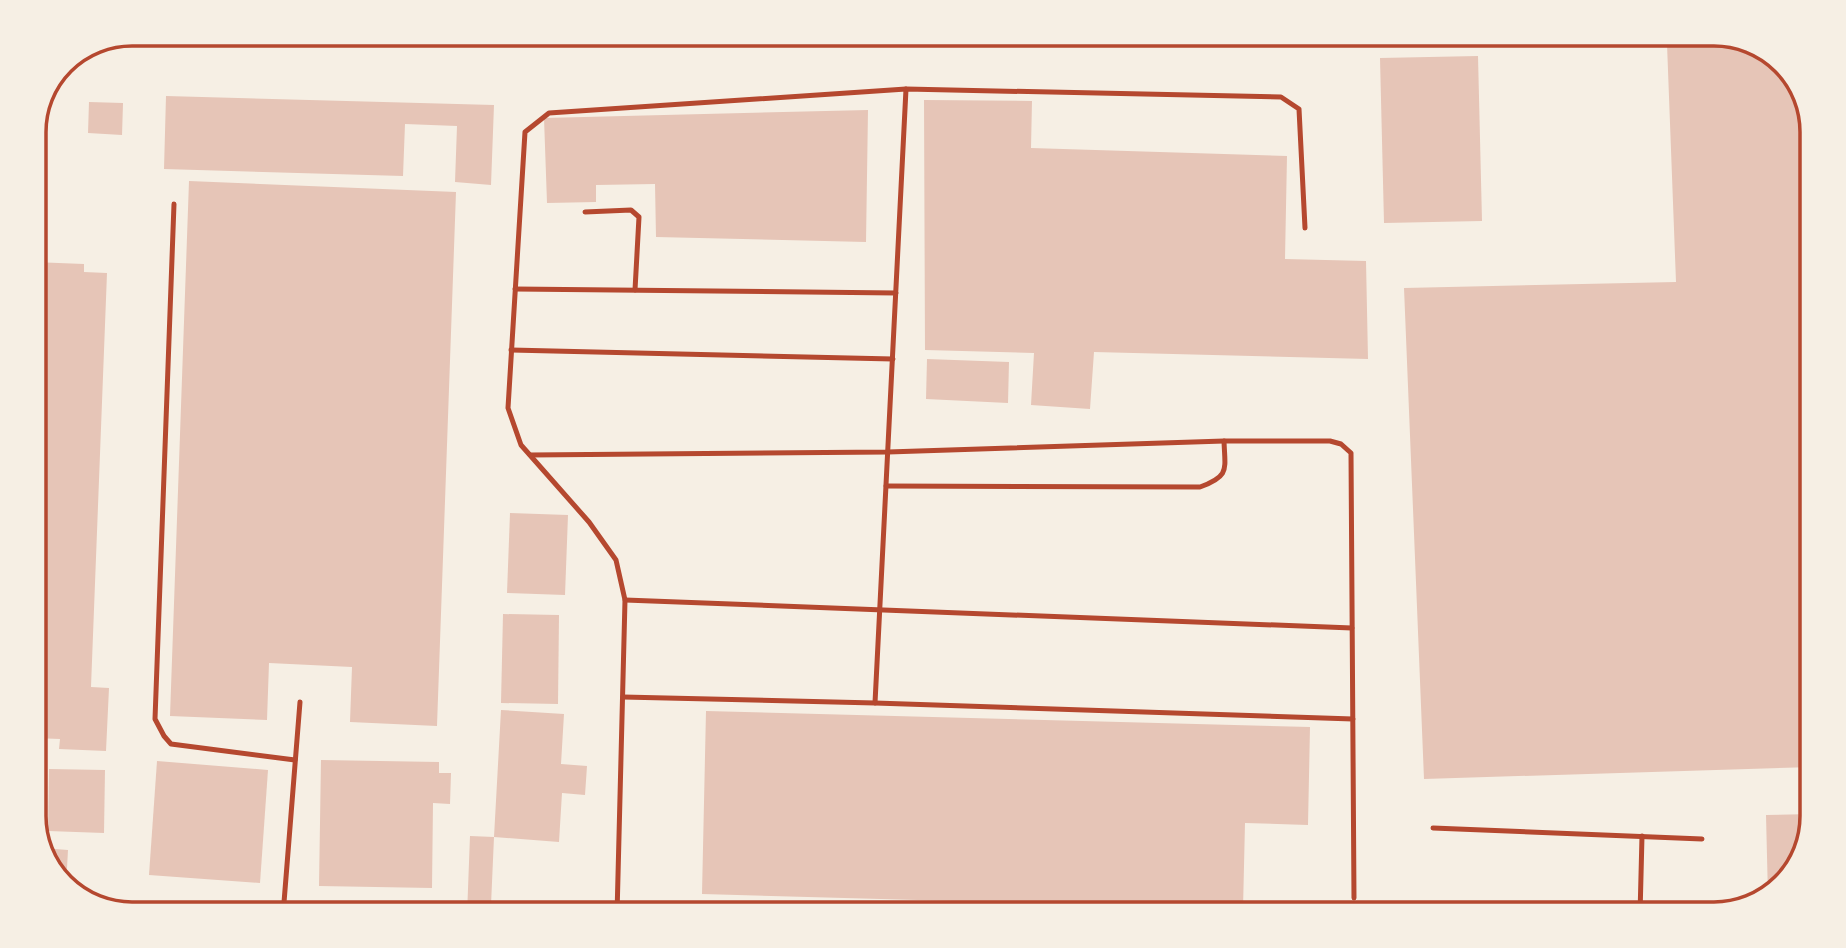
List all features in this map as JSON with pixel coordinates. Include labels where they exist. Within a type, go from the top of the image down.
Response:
[{"type":"lane","points":[[875,702],[906,89]]},
{"type":"lane","points":[[617,902],[625,600],[616,560],[589,522],[521,445],[508,408],[525,132],[549,113],[906,89],[1281,97],[1299,109],[1305,228]]},
{"type":"lane","points":[[174,204],[155,719],[171,744],[295,760]]},
{"type":"lane","points":[[585,212],[631,210],[639,217],[635,290]]},
{"type":"lane","points":[[515,289],[896,293]]},
{"type":"lane","points":[[511,350],[892,359]]},
{"type":"lane","points":[[530,455],[888,452],[1224,442],[1341,443],[1350,453],[1354,898]]},
{"type":"lane","points":[[886,486],[1200,487],[1217,480],[1225,470],[1224,442]]},
{"type":"lane","points":[[625,600],[1352,628]]},
{"type":"lane","points":[[623,697],[875,702],[1353,719]]},
{"type":"lane","points":[[284,902],[300,702]]},
{"type":"lane","points":[[1433,828],[1702,839]]},
{"type":"lane","points":[[1640,902],[1642,836]]},
{"type":"building","points":[[1667,45],[1732,47],[1753,54],[1779,75],[1792,93],[1799,114],[1800,767],[1424,779],[1404,288],[1676,282]]},
{"type":"building","points":[[1478,56],[1482,221],[1384,223],[1380,58]]},
{"type":"building","points":[[166,96],[494,105],[491,185],[455,182],[457,126],[405,124],[403,176],[164,169]]},
{"type":"building","points":[[924,100],[1032,101],[1031,148],[1287,156],[1285,259],[1366,261],[1368,359],[1094,352],[1090,409],[1031,405],[1034,353],[925,350]]},
{"type":"building","points":[[89,102],[123,103],[122,135],[88,133]]},
{"type":"building","points":[[868,110],[866,242],[656,237],[655,184],[596,185],[596,202],[547,203],[544,118]]},
{"type":"building","points":[[189,181],[456,192],[437,726],[350,722],[352,667],[269,663],[267,720],[170,716]]},
{"type":"building","points":[[46,263],[84,264],[84,272],[107,273],[91,687],[109,688],[106,751],[59,749],[60,739],[46,738]]},
{"type":"building","points":[[927,359],[1009,362],[1008,403],[926,399]]},
{"type":"building","points":[[510,513],[568,515],[565,595],[507,593]]},
{"type":"building","points":[[503,614],[559,615],[558,704],[501,703]]},
{"type":"building","points":[[501,710],[564,714],[561,764],[587,766],[585,795],[562,793],[559,842],[494,837]]},
{"type":"building","points":[[706,711],[1310,727],[1308,825],[1245,823],[1243,902],[991,902],[702,894]]},
{"type":"building","points":[[321,760],[439,762],[439,773],[451,773],[450,804],[433,803],[432,888],[319,886]]},
{"type":"building","points":[[157,761],[268,770],[260,883],[149,875]]},
{"type":"building","points":[[49,769],[105,770],[104,833],[48,831]]},
{"type":"building","points":[[1800,814],[1798,839],[1792,855],[1768,884],[1766,815]]},
{"type":"building","points":[[470,836],[494,837],[491,902],[467,902]]},
{"type":"building","points":[[52,849],[68,850],[67,873]]}]
